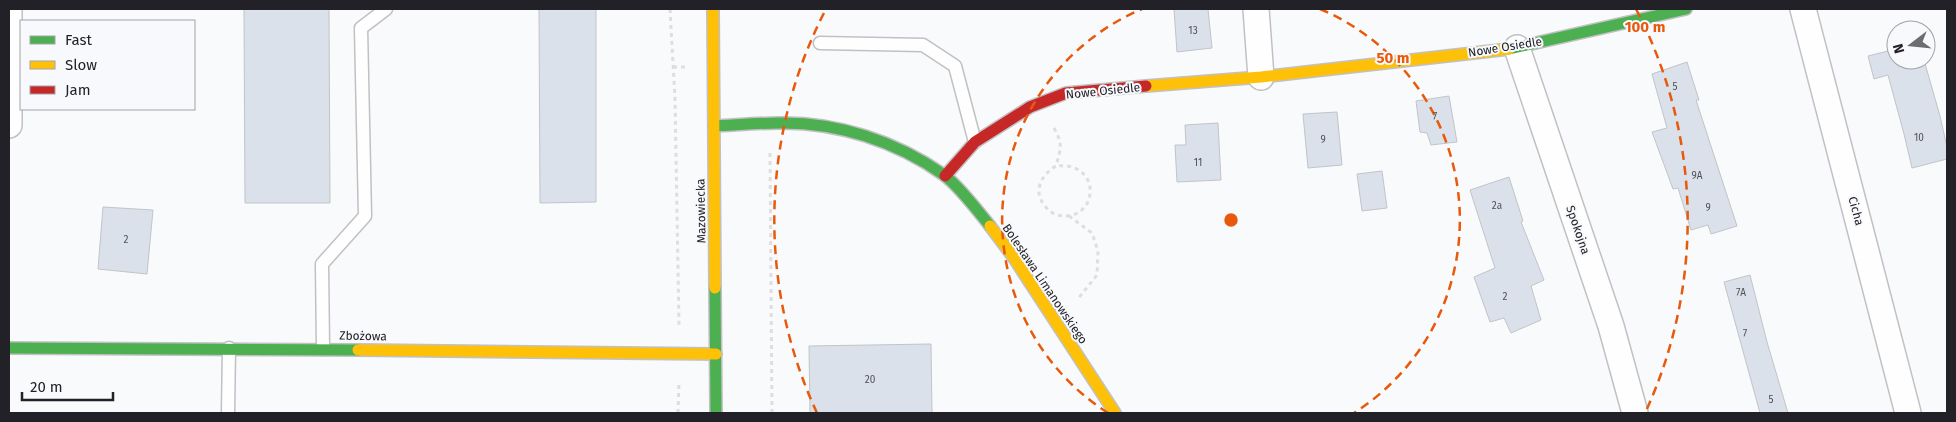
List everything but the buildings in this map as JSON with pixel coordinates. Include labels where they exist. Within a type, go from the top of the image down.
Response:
[{"type":"street","points":[[9,9],[9,125]]},
{"type":"street","name":"Mazowiecka","points":[[713,9],[716,413]]},
{"type":"street","points":[[1256,9],[1261,78]]},
{"type":"street","name":"Nowe Osiedle","points":[[944,176],[975,142],[1030,107],[1066,93],[1261,78],[1516,48],[1686,9]]},
{"type":"street","name":"Cicha","points":[[1803,9],[1908,413]]},
{"type":"street","name":"Spokojna","points":[[1516,48],[1611,326],[1635,413]]},
{"type":"street","points":[[714,126],[815,125],[853,132],[902,150],[944,176]]},
{"type":"street","name":"Bolesława Limanowskiego","points":[[944,176],[978,211],[1014,258],[1115,413]]},
{"type":"street","name":"Zbożowa","points":[[9,348],[229,348],[716,354]]},
{"type":"lane","points":[[323,350],[322,264],[365,216],[361,28],[386,9]]},
{"type":"lane","points":[[820,43],[923,45],[955,66],[975,142]]},
{"type":"lane","points":[[228,413],[229,348]]},
{"type":"path","points":[[670,9],[675,99],[679,354],[678,413]]},
{"type":"path","points":[[1050,121],[1062,142],[1056,166]]},
{"type":"path","points":[[770,147],[772,413]]},
{"type":"path","points":[[1067,164],[1077,168],[1085,175],[1090,184],[1090,195],[1086,204],[1079,212],[1069,216],[1059,216],[1050,212],[1043,205],[1039,196],[1039,186],[1042,178],[1048,170],[1056,166],[1067,164]]},
{"type":"path","points":[[1069,216],[1092,233],[1098,252],[1097,275],[1072,306]]},
{"type":"traffic: fast","points":[[1509,49],[1686,9]]},
{"type":"traffic: fast","points":[[714,126],[771,123],[822,126],[844,130],[886,143],[926,163],[944,175],[962,192],[990,226]]},
{"type":"traffic: fast","points":[[715,288],[716,413]]},
{"type":"traffic: fast","points":[[9,348],[358,350]]},
{"type":"traffic: slow","points":[[713,9],[715,288]]},
{"type":"traffic: slow","points":[[1146,86],[1261,77],[1509,49]]},
{"type":"traffic: slow","points":[[990,226],[1014,258],[1115,413]]},
{"type":"traffic: slow","points":[[358,350],[716,354]]},
{"type":"traffic: jam","points":[[945,176],[975,142],[1030,107],[1066,93],[1146,86]]}]
